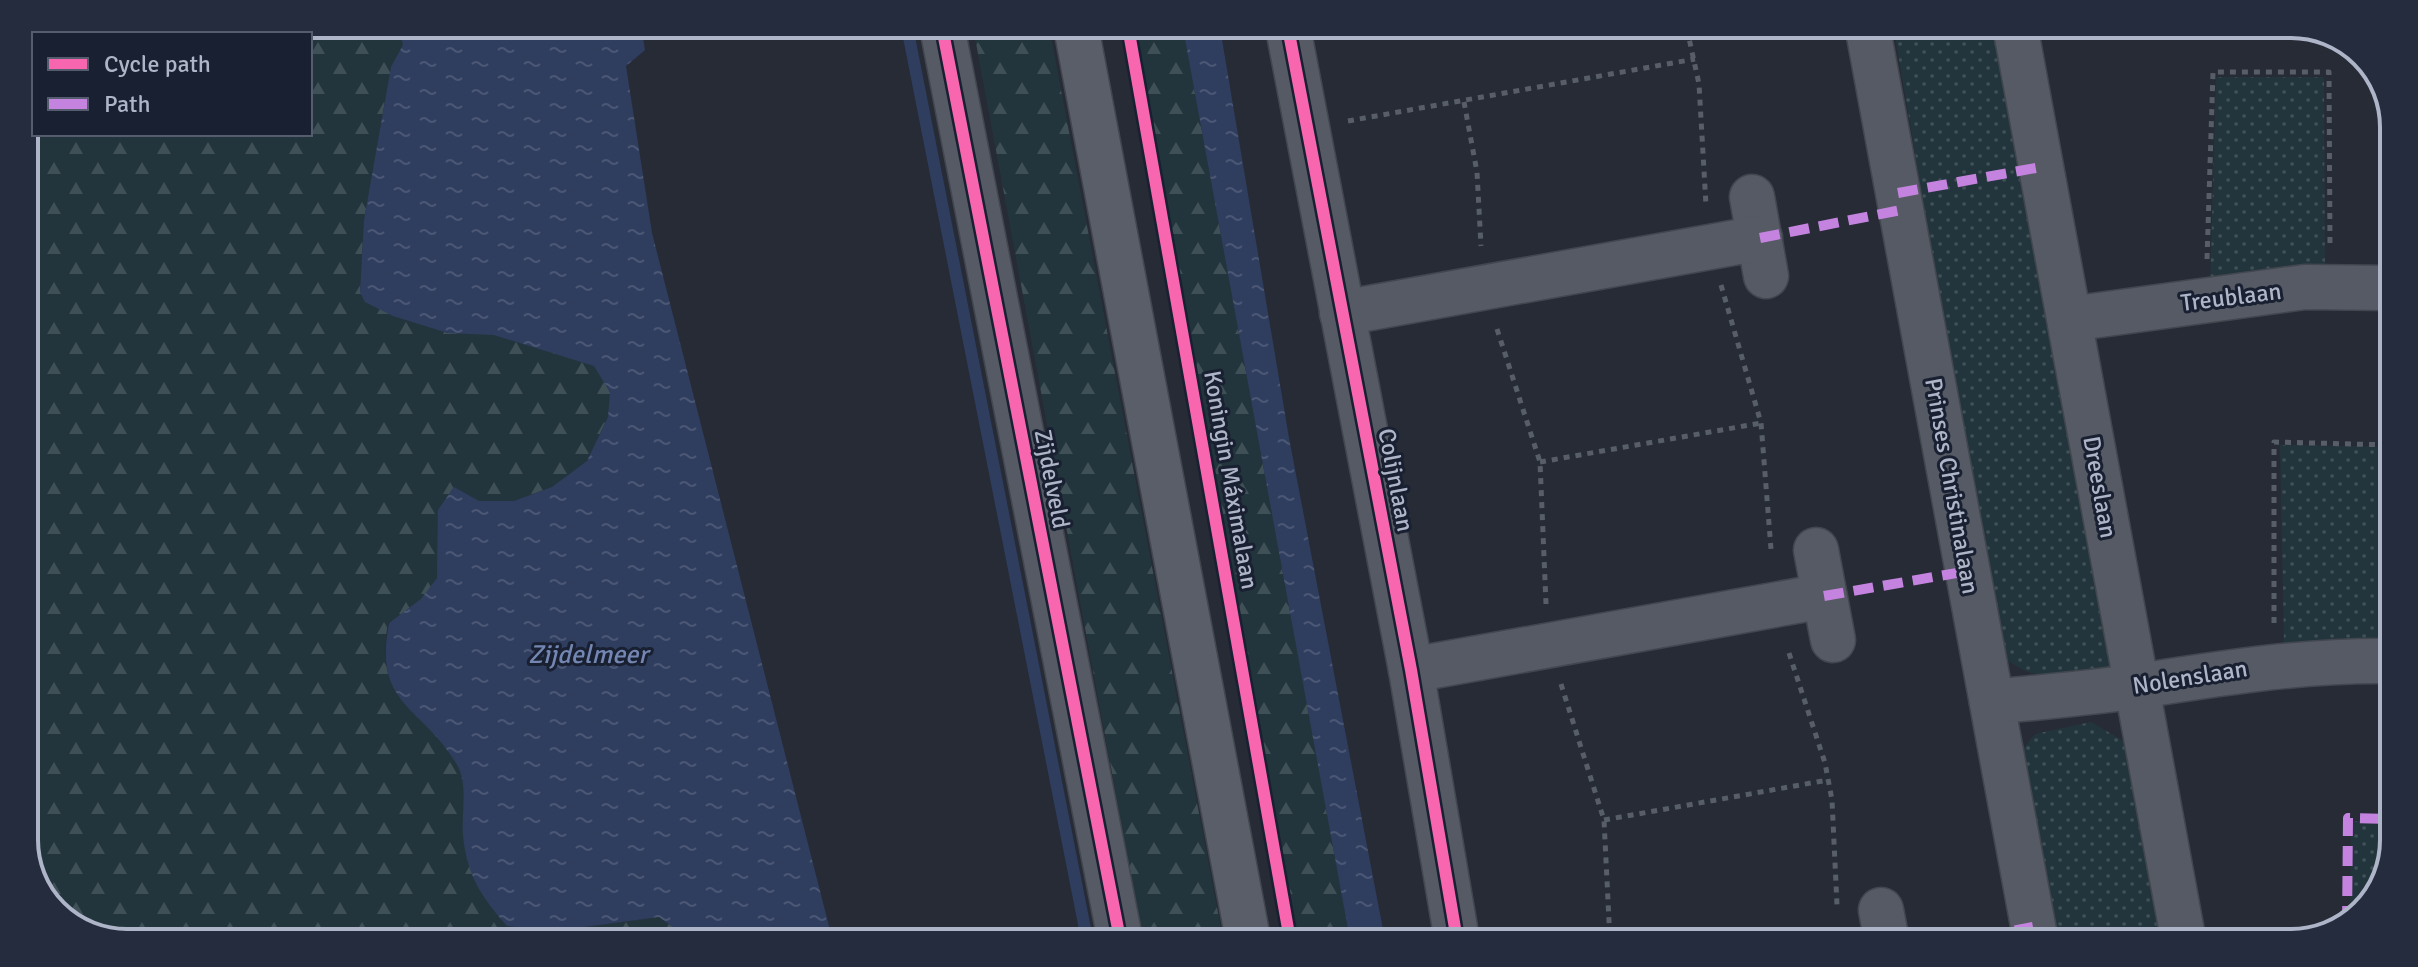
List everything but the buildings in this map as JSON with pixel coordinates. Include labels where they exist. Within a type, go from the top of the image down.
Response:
[{"type":"street","name":"Zijdelveld","points":[[944,38],[1118,929]]},
{"type":"street","points":[[1078,38],[1246,929]]},
{"type":"street","name":"Colijnlaan","points":[[1290,38],[1411,670],[1455,929]]},
{"type":"street","name":"Prinses Christinalaan","points":[[1869,38],[2034,929]]},
{"type":"street","name":"Dreeslaan","points":[[2017,38],[2181,929]]},
{"type":"street","points":[[1342,313],[1759,237]]},
{"type":"street","name":"Treublaan","points":[[2070,319],[2305,287],[2380,288]]},
{"type":"street","points":[[1816,550],[1833,640]]},
{"type":"street","points":[[1411,670],[1824,596]]},
{"type":"street","name":"Nolenslaan","points":[[1992,702],[2135,687],[2274,664],[2320,660],[2380,661]]},
{"type":"path","points":[[1689,38],[1695,59],[1709,248],[1761,423],[1777,605],[1828,780],[1837,908]]},
{"type":"path","points":[[1307,128],[1695,59]]},
{"type":"path","points":[[2206,300],[2213,72],[2329,72],[2330,288]]},
{"type":"path","points":[[1464,102],[1477,172],[1483,288]]},
{"type":"path","points":[[1540,462],[1761,423]]},
{"type":"path","points":[[2274,664],[2274,442],[2380,445]]},
{"type":"path","points":[[1604,820],[1828,780]]},
{"type":"green space","points":[[312,38],[402,38],[404,45],[391,67],[364,220],[360,292],[447,333],[494,334],[595,366],[610,392],[608,417],[587,461],[552,487],[514,501],[479,501],[454,487],[440,512],[439,562],[434,584],[417,603],[388,623],[385,651],[388,673],[395,689],[404,703],[444,744],[460,772],[464,791],[463,837],[552,929],[127,929],[88,920],[56,894],[45,874],[38,846],[38,136],[312,136]]},
{"type":"green space","points":[[975,38],[1051,38],[1221,929],[1141,929]]},
{"type":"green space","points":[[1132,38],[1185,38],[1348,929],[1297,929]]},
{"type":"green space","points":[[1895,38],[1997,38],[2112,669],[2067,676],[2041,676],[2028,672],[2001,655]]},
{"type":"green space","points":[[2216,77],[2324,77],[2325,276],[2210,290]]},
{"type":"green space","points":[[2280,445],[2380,447],[2380,637],[2284,643]]},
{"type":"green space","points":[[2091,722],[2127,743],[2163,929],[2052,929],[2019,754],[2035,734]]},
{"type":"green space","points":[[2351,821],[2380,822],[2375,869],[2362,894],[2350,906]]},
{"type":"green space","points":[[659,917],[676,929],[569,929]]},
{"type":"water","name":"Zijdelmeer","points":[[401,38],[643,38],[645,50],[626,66],[652,233],[830,929],[676,929],[659,917],[569,929],[507,926],[477,885],[465,849],[460,771],[442,744],[394,688],[388,672],[386,650],[389,623],[421,599],[437,578],[438,510],[454,487],[479,501],[514,501],[552,487],[587,461],[608,417],[610,392],[594,366],[494,335],[448,333],[393,316],[365,302],[360,292],[364,220],[391,67],[403,45]]},
{"type":"water","points":[[1185,38],[1222,38],[1289,438],[1383,929],[1348,929]]},
{"type":"waterway","points":[[909,38],[1085,929]]},
{"type":"marked path","points":[[1898,193],[2041,167]]},
{"type":"marked path","points":[[1760,238],[1901,210]]},
{"type":"marked path","points":[[1824,596],[1968,571]]},
{"type":"marked path","points":[[2347,908],[2348,818],[2380,819]]},
{"type":"marked path","points":[[2023,929],[2033,927]]},
{"type":"cycle path","points":[[944,38],[1118,929]]},
{"type":"cycle path","name":"Koningin Máximalaan","points":[[1130,38],[1288,929]]},
{"type":"cycle path","points":[[1290,38],[1411,670],[1455,929]]}]
